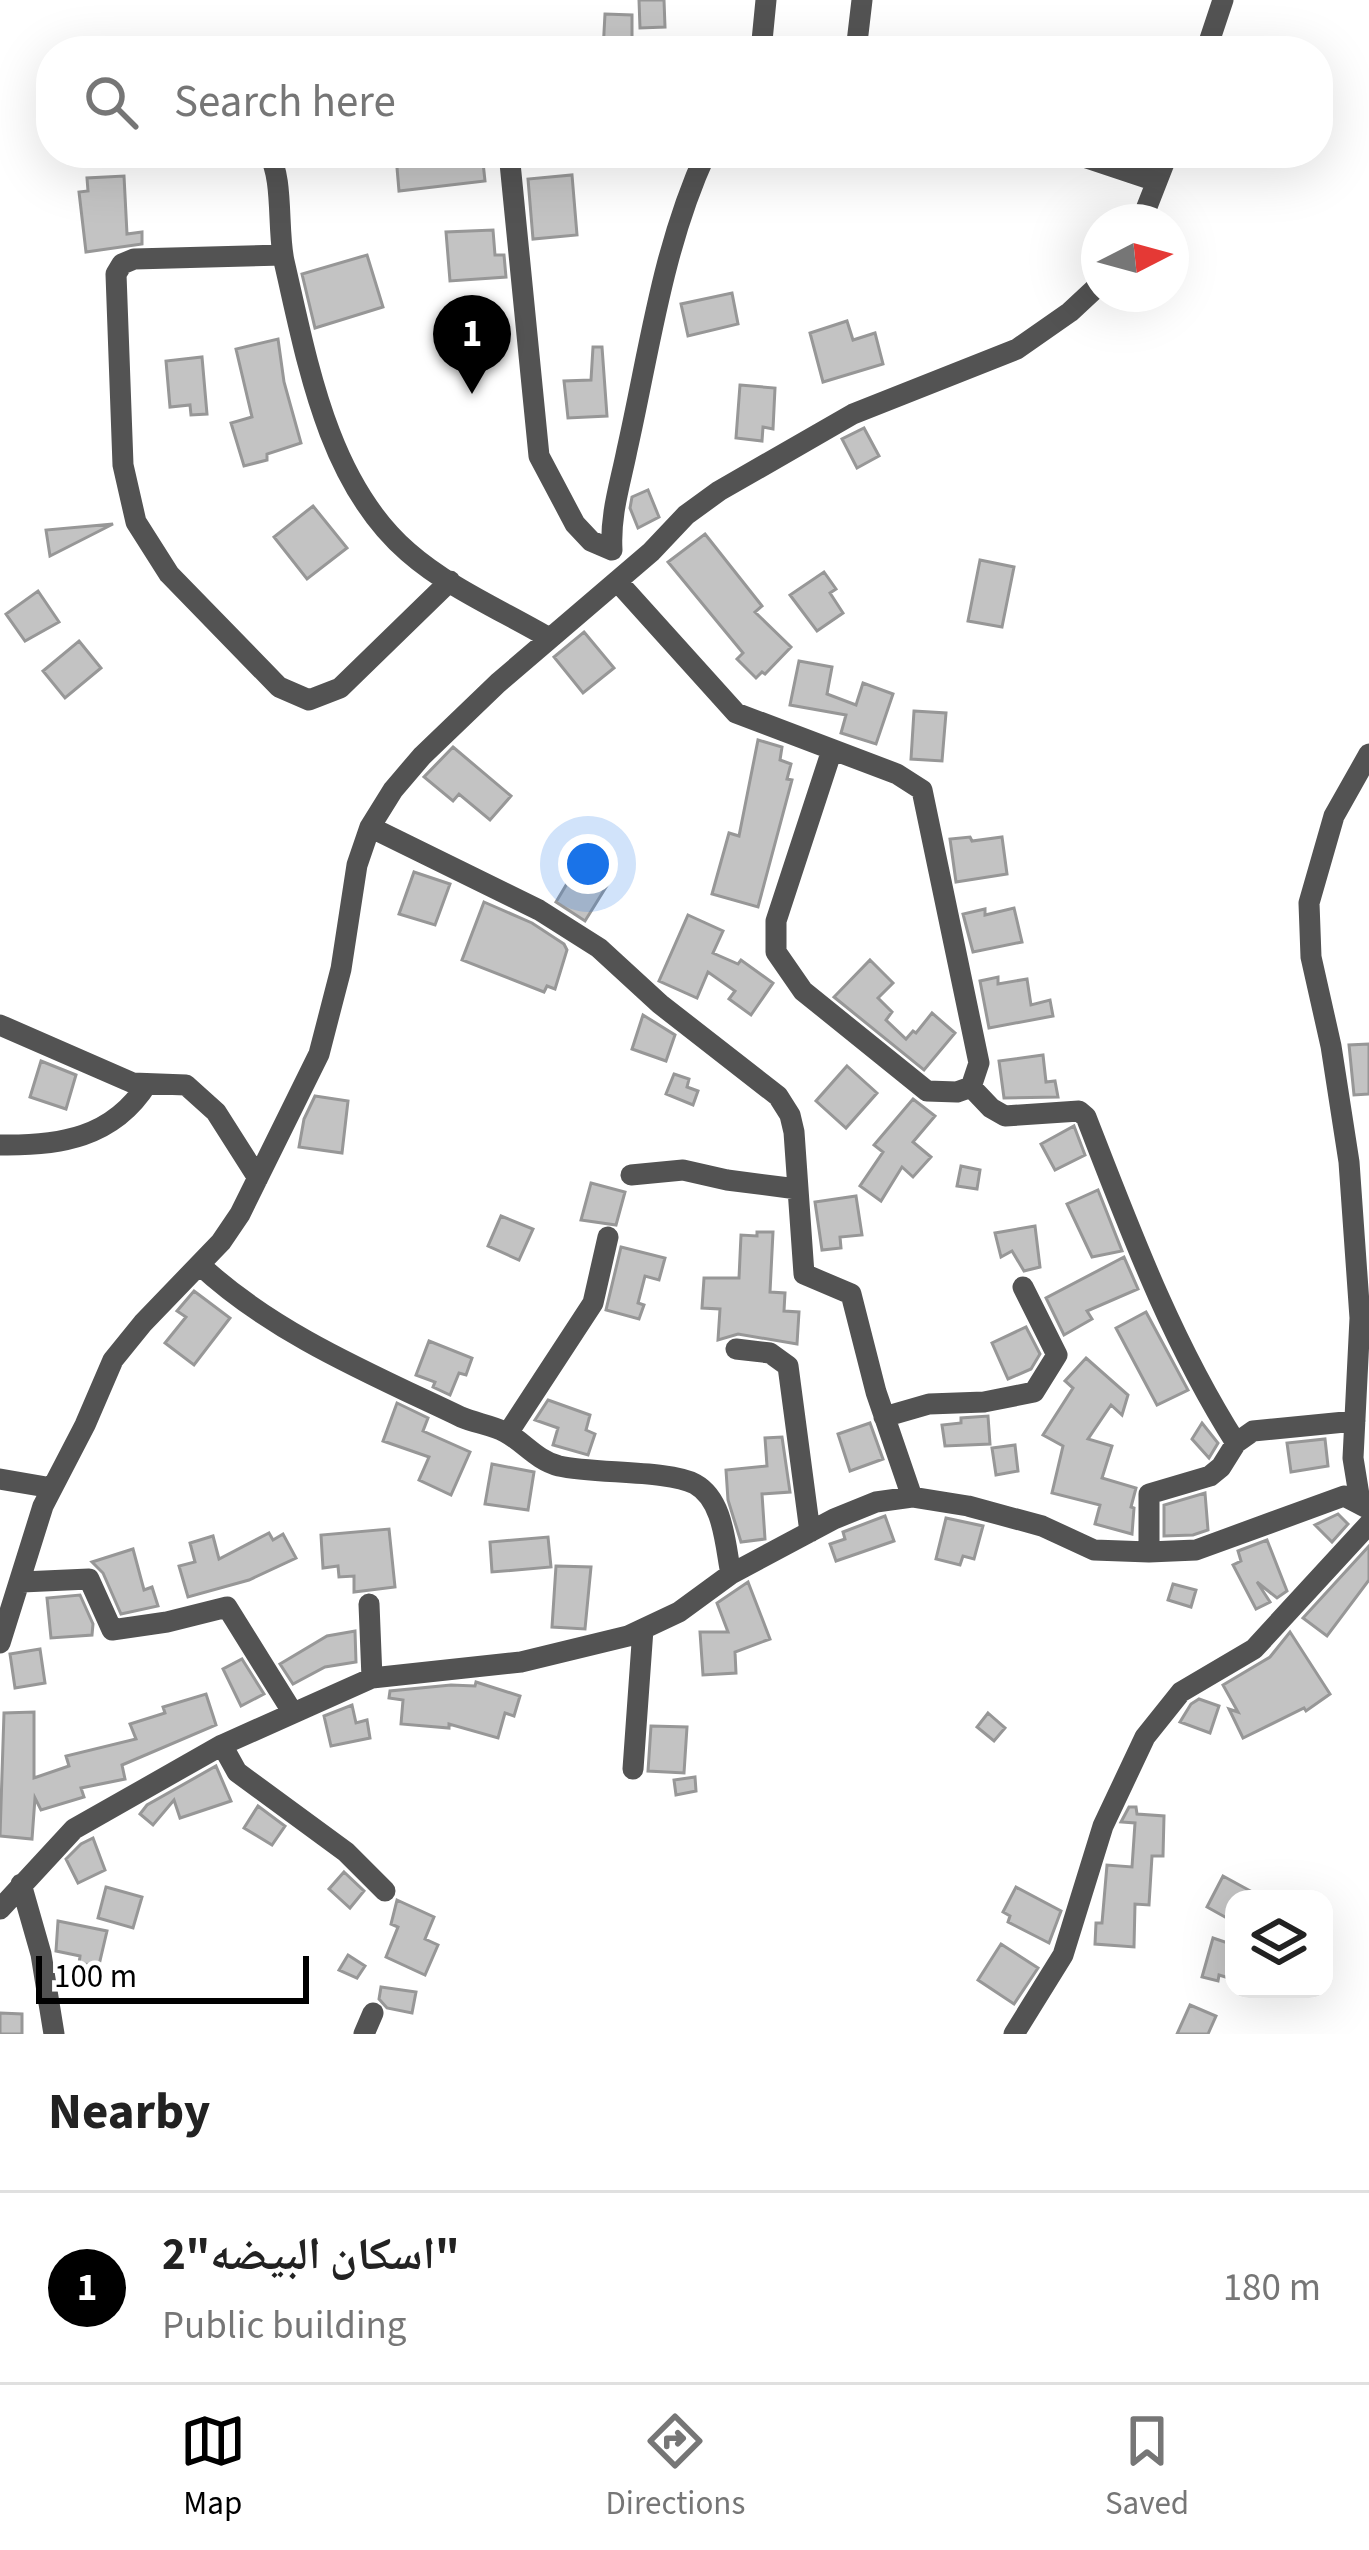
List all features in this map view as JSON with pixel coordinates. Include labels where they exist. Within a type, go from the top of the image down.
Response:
[{"type":"street","points":[[762,36],[766,0]]},
{"type":"street","points":[[858,36],[862,0]]},
{"type":"street","points":[[1211,36],[1222,0]]},
{"type":"street","points":[[274,168],[283,255],[326,417],[356,490],[405,550],[549,638]]},
{"type":"street","points":[[510,168],[539,456],[574,524],[591,541],[612,550],[610,516],[628,449],[656,296],[677,221],[700,168]]},
{"type":"street","points":[[1117,168],[1156,181]]},
{"type":"street","points":[[1148,204],[1162,168]]},
{"type":"street","points":[[283,255],[134,259],[122,264],[116,274],[123,466],[136,522],[170,574],[263,671],[279,687],[309,700],[340,688],[450,581]]},
{"type":"street","points":[[0,1643],[43,1506],[113,1360],[240,1214],[319,1054],[341,969],[357,865],[370,827],[422,756],[686,514],[718,491],[854,414],[1017,349],[1081,301]]},
{"type":"street","points":[[617,580],[736,713],[918,785],[925,797],[979,1063],[971,1087]]},
{"type":"street","points":[[832,750],[776,920],[776,952],[803,992],[927,1090],[957,1092],[971,1087]]},
{"type":"street","points":[[1364,1505],[1353,1458],[1360,1318],[1349,1162],[1311,957],[1309,903],[1334,816],[1369,754]]},
{"type":"street","points":[[370,827],[538,910],[599,948],[660,1004],[778,1096],[790,1114],[794,1132],[804,1274],[851,1294],[884,1418],[912,1497]]},
{"type":"street","points":[[0,1025],[117,1076],[146,1084],[172,1082],[202,1096],[258,1178]]},
{"type":"street","points":[[0,1145],[47,1145],[94,1133],[134,1105],[146,1084]]},
{"type":"street","points":[[971,1087],[1005,1115],[1079,1111],[1086,1117],[1150,1282],[1200,1387],[1236,1443]]},
{"type":"street","points":[[631,1175],[683,1170],[797,1189]]},
{"type":"street","points":[[508,1433],[593,1303],[608,1237]]},
{"type":"street","points":[[200,1265],[235,1298],[275,1322],[467,1419],[508,1433],[553,1465],[676,1477],[696,1484],[711,1496],[731,1574]]},
{"type":"street","points":[[884,1418],[929,1404],[984,1402],[1034,1392],[1058,1355],[1023,1287]]},
{"type":"street","points":[[736,1349],[770,1353],[788,1366],[810,1532]]},
{"type":"street","points":[[1149,1552],[1149,1494],[1210,1476],[1236,1443],[1253,1431],[1354,1420]]},
{"type":"street","points":[[0,1479],[52,1488]]},
{"type":"street","points":[[0,1909],[74,1829],[222,1745],[372,1678],[521,1662],[576,1651],[643,1629],[679,1612],[731,1574],[876,1502],[912,1497],[968,1506],[1042,1526],[1094,1550],[1149,1552],[1196,1550],[1344,1496],[1364,1505]]},
{"type":"street","points":[[1014,2034],[1063,1955],[1103,1826],[1145,1737],[1181,1692],[1254,1649],[1369,1524]]},
{"type":"street","points":[[22,1582],[89,1579],[112,1630],[227,1607],[293,1713]]},
{"type":"street","points":[[369,1604],[372,1678]]},
{"type":"street","points":[[633,1769],[643,1629]]},
{"type":"street","points":[[222,1745],[237,1772],[346,1852],[385,1891]]},
{"type":"street","points":[[21,1884],[41,1954],[54,2034]]},
{"type":"building","points":[[639,0],[664,0],[665,27],[640,28]]},
{"type":"building","points":[[605,14],[632,15],[632,36],[604,36]]},
{"type":"building","points":[[397,168],[484,168],[485,181],[399,191]]},
{"type":"building","points":[[572,175],[577,235],[533,239],[528,179]]},
{"type":"building","points":[[124,176],[127,234],[142,232],[142,244],[86,252],[79,192],[88,191],[87,178]]},
{"type":"building","points":[[493,230],[495,255],[504,255],[506,277],[450,281],[446,232]]},
{"type":"building","points":[[367,255],[383,307],[315,328],[302,274]]},
{"type":"building","points":[[732,293],[738,324],[688,336],[681,304]]},
{"type":"building","points":[[847,321],[853,340],[875,333],[883,364],[823,382],[810,333]]},
{"type":"building","points":[[278,339],[301,443],[244,466],[231,423],[252,417],[236,349]]},
{"type":"building","points":[[593,347],[602,347],[607,416],[568,418],[564,381],[591,380]]},
{"type":"building","points":[[202,357],[207,414],[191,415],[190,405],[170,407],[166,361]]},
{"type":"building","points":[[740,385],[775,388],[773,429],[763,427],[762,441],[736,438]]},
{"type":"building","points":[[864,428],[879,456],[857,468],[842,439]]},
{"type":"building","points":[[648,490],[659,517],[638,528],[630,508],[632,497]]},
{"type":"building","points":[[313,506],[347,548],[307,579],[274,537]]},
{"type":"building","points":[[113,524],[50,556],[46,530]]},
{"type":"building","points":[[705,534],[762,606],[755,612],[791,647],[756,678],[737,659],[743,653],[668,562]]},
{"type":"building","points":[[980,560],[1014,567],[1002,627],[968,621]]},
{"type":"building","points":[[824,572],[836,589],[830,593],[843,613],[817,631],[790,595]]},
{"type":"building","points":[[38,591],[59,622],[25,641],[6,614]]},
{"type":"building","points":[[584,632],[614,668],[583,693],[554,657]]},
{"type":"building","points":[[79,641],[101,668],[65,698],[43,671]]},
{"type":"building","points":[[799,661],[832,667],[827,694],[856,705],[863,683],[893,694],[876,744],[841,733],[846,715],[790,705]]},
{"type":"building","points":[[914,711],[946,713],[942,761],[911,759]]},
{"type":"building","points":[[758,740],[782,747],[780,760],[791,764],[787,779],[792,780],[758,907],[712,894],[729,833],[739,836]]},
{"type":"building","points":[[453,747],[511,796],[490,820],[459,794],[453,801],[424,777]]},
{"type":"building","points":[[970,837],[972,841],[1002,837],[1007,874],[956,882],[950,839]]},
{"type":"building","points":[[581,860],[611,879],[585,921],[556,902]]},
{"type":"building","points":[[414,872],[450,884],[435,925],[399,914]]},
{"type":"building","points":[[484,902],[532,923],[564,944],[567,950],[555,989],[547,986],[544,992],[462,960]]},
{"type":"building","points":[[1014,908],[1022,942],[973,952],[963,914]]},
{"type":"building","points":[[688,915],[723,931],[713,953],[738,964],[741,960],[773,983],[751,1015],[729,999],[735,991],[708,972],[697,998],[659,981]]},
{"type":"building","points":[[870,960],[893,983],[878,998],[892,1012],[886,1020],[906,1039],[932,1013],[955,1033],[924,1070],[834,997]]},
{"type":"building","points":[[998,977],[998,984],[1027,979],[1031,1005],[1050,1000],[1053,1016],[989,1028],[980,981]]},
{"type":"building","points":[[643,1015],[675,1035],[666,1061],[632,1049]]},
{"type":"building","points":[[1369,1044],[1369,1094],[1354,1095],[1349,1045]]},
{"type":"building","points":[[1043,1055],[1046,1082],[1055,1081],[1058,1097],[1004,1098],[999,1061]]},
{"type":"building","points":[[41,1061],[76,1075],[66,1109],[30,1097]]},
{"type":"building","points":[[847,1066],[877,1093],[846,1128],[816,1101]]},
{"type":"building","points":[[674,1074],[689,1079],[687,1087],[698,1091],[693,1105],[666,1094]]},
{"type":"building","points":[[315,1096],[348,1101],[342,1153],[299,1147],[304,1119]]},
{"type":"building","points":[[913,1099],[935,1116],[913,1142],[931,1157],[913,1177],[902,1167],[881,1201],[860,1186],[883,1152],[874,1145]]},
{"type":"building","points":[[1074,1126],[1085,1155],[1055,1170],[1041,1144]]},
{"type":"building","points":[[961,1166],[980,1170],[977,1189],[957,1186]]},
{"type":"building","points":[[591,1183],[625,1192],[616,1225],[581,1220]]},
{"type":"building","points":[[1098,1190],[1122,1251],[1092,1257],[1067,1204]]},
{"type":"building","points":[[856,1196],[862,1235],[840,1237],[841,1248],[822,1250],[815,1202]]},
{"type":"building","points":[[501,1216],[533,1229],[519,1260],[488,1246]]},
{"type":"building","points":[[1035,1226],[1040,1267],[1024,1271],[1012,1251],[1001,1257],[995,1233]]},
{"type":"building","points":[[757,1232],[773,1232],[770,1292],[785,1293],[784,1311],[799,1312],[797,1344],[738,1334],[718,1340],[720,1309],[702,1308],[704,1278],[739,1278],[741,1235],[757,1236]]},
{"type":"building","points":[[621,1247],[665,1258],[659,1280],[645,1276],[639,1319],[606,1310]]},
{"type":"building","points":[[1124,1257],[1138,1289],[1087,1311],[1092,1319],[1064,1335],[1046,1298]]},
{"type":"building","points":[[194,1291],[230,1318],[194,1365],[165,1343],[186,1317],[177,1311]]},
{"type":"building","points":[[1146,1312],[1188,1390],[1157,1405],[1116,1328]]},
{"type":"building","points":[[1026,1327],[1040,1354],[1031,1369],[1008,1379],[992,1343]]},
{"type":"building","points":[[429,1341],[472,1358],[450,1395],[416,1375]]},
{"type":"building","points":[[1086,1358],[1128,1395],[1122,1415],[1111,1405],[1088,1439],[1112,1446],[1102,1478],[1136,1488],[1132,1534],[1095,1524],[1100,1505],[1052,1493],[1063,1446],[1043,1435],[1073,1388],[1065,1381]]},
{"type":"building","points":[[548,1400],[590,1415],[586,1430],[595,1434],[588,1455],[553,1445],[558,1428],[535,1420]]},
{"type":"building","points":[[397,1403],[428,1418],[423,1431],[470,1452],[451,1495],[419,1480],[429,1457],[383,1441]]},
{"type":"building","points":[[988,1416],[990,1444],[945,1446],[942,1425]]},
{"type":"building","points":[[870,1423],[883,1459],[850,1471],[838,1434]]},
{"type":"building","points":[[1202,1423],[1218,1443],[1209,1458],[1192,1439]]},
{"type":"building","points":[[782,1437],[790,1492],[762,1494],[765,1539],[741,1542],[728,1500],[726,1470],[767,1466],[765,1438]]},
{"type":"building","points":[[1325,1439],[1328,1466],[1291,1472],[1287,1443]]},
{"type":"building","points":[[1015,1445],[1018,1471],[996,1475],[992,1448]]},
{"type":"building","points":[[492,1464],[534,1472],[528,1510],[485,1504]]},
{"type":"building","points":[[1205,1493],[1208,1530],[1164,1536],[1164,1505]]},
{"type":"building","points":[[1338,1514],[1348,1524],[1332,1542],[1315,1525]]},
{"type":"building","points":[[885,1516],[894,1541],[836,1561],[830,1544],[845,1539],[843,1532]]},
{"type":"building","points":[[946,1518],[983,1526],[974,1559],[963,1556],[960,1565],[936,1559]]},
{"type":"building","points":[[389,1529],[395,1587],[354,1592],[354,1576],[339,1577],[338,1566],[323,1568],[321,1535]]},
{"type":"building","points":[[269,1533],[273,1540],[283,1534],[296,1558],[249,1580],[188,1597],[179,1566],[195,1562],[190,1543],[213,1536],[219,1559]]},
{"type":"building","points":[[548,1537],[551,1567],[492,1572],[490,1542]]},
{"type":"building","points":[[1267,1540],[1287,1591],[1277,1598],[1257,1582],[1270,1602],[1256,1609],[1233,1565],[1241,1561],[1238,1551]]},
{"type":"building","points":[[1369,1546],[1369,1580],[1327,1636],[1303,1618]]},
{"type":"building","points":[[133,1549],[144,1590],[152,1587],[158,1606],[121,1614],[103,1573],[92,1562]]},
{"type":"building","points":[[556,1566],[591,1567],[585,1629],[552,1627]]},
{"type":"building","points":[[748,1582],[770,1639],[735,1652],[736,1673],[703,1675],[700,1632],[728,1632],[717,1603]]},
{"type":"building","points":[[1173,1584],[1196,1590],[1191,1607],[1168,1600]]},
{"type":"building","points":[[80,1595],[93,1624],[92,1635],[51,1638],[47,1598]]},
{"type":"building","points":[[355,1631],[356,1662],[325,1667],[293,1684],[280,1664],[327,1636]]},
{"type":"building","points":[[1290,1632],[1330,1694],[1306,1711],[1243,1738],[1229,1709],[1238,1712],[1223,1685],[1270,1657]]},
{"type":"building","points":[[40,1649],[45,1683],[15,1688],[10,1654]]},
{"type":"building","points":[[242,1659],[264,1694],[241,1706],[223,1669]]},
{"type":"building","points":[[476,1682],[520,1696],[514,1716],[505,1713],[498,1738],[449,1724],[449,1728],[401,1724],[403,1700],[389,1698],[390,1691],[475,1686]]},
{"type":"building","points":[[206,1694],[216,1725],[122,1765],[125,1779],[81,1788],[84,1797],[41,1810],[35,1798],[32,1839],[0,1836],[4,1713],[34,1712],[34,1778],[69,1766],[66,1756],[136,1739],[130,1724],[165,1713],[163,1707]]},
{"type":"building","points":[[1199,1699],[1219,1706],[1210,1733],[1180,1722]]},
{"type":"building","points":[[352,1705],[356,1723],[367,1720],[370,1738],[331,1746],[324,1716]]},
{"type":"building","points":[[988,1713],[1005,1728],[994,1741],[977,1727]]},
{"type":"building","points":[[651,1726],[687,1727],[684,1773],[648,1771]]},
{"type":"building","points":[[216,1766],[231,1801],[180,1818],[174,1800],[153,1825],[140,1814],[147,1805]]},
{"type":"building","points":[[695,1777],[696,1791],[676,1795],[674,1780]]},
{"type":"building","points":[[258,1806],[285,1826],[272,1845],[244,1828]]},
{"type":"building","points":[[1129,1807],[1136,1807],[1137,1814],[1164,1816],[1163,1856],[1152,1856],[1149,1905],[1135,1904],[1134,1947],[1095,1944],[1096,1923],[1102,1923],[1107,1865],[1132,1867],[1135,1823],[1121,1822]]},
{"type":"building","points":[[93,1838],[105,1870],[78,1883],[66,1859]]},
{"type":"building","points":[[344,1872],[364,1891],[350,1908],[329,1889]]},
{"type":"building","points":[[1223,1876],[1249,1890],[1225,1890],[1225,1917],[1207,1907]]},
{"type":"building","points":[[106,1887],[142,1897],[133,1928],[98,1918]]},
{"type":"building","points":[[1016,1887],[1061,1911],[1049,1943],[1008,1922],[1010,1916],[1003,1912]]},
{"type":"building","points":[[397,1900],[434,1917],[425,1939],[438,1945],[425,1975],[386,1957],[398,1927],[391,1924]]},
{"type":"building","points":[[58,1921],[107,1931],[99,1965],[79,1964],[80,1956],[56,1951]]},
{"type":"building","points":[[1213,1938],[1225,1942],[1225,1977],[1219,1975],[1218,1981],[1202,1977]]},
{"type":"building","points":[[1001,1944],[1038,1968],[1014,2004],[978,1980]]},
{"type":"building","points":[[348,1955],[365,1966],[357,1978],[339,1970]]},
{"type":"building","points":[[381,1987],[416,1992],[412,2013],[387,2008],[379,1999]]},
{"type":"building","points":[[1190,2005],[1216,2016],[1208,2034],[1177,2034]]},
{"type":"building","points":[[0,2013],[22,2014],[22,2034],[0,2034]]},
{"type":"place","name":"اسكان البيضه\"2\"","points":[[472,394]]}]
